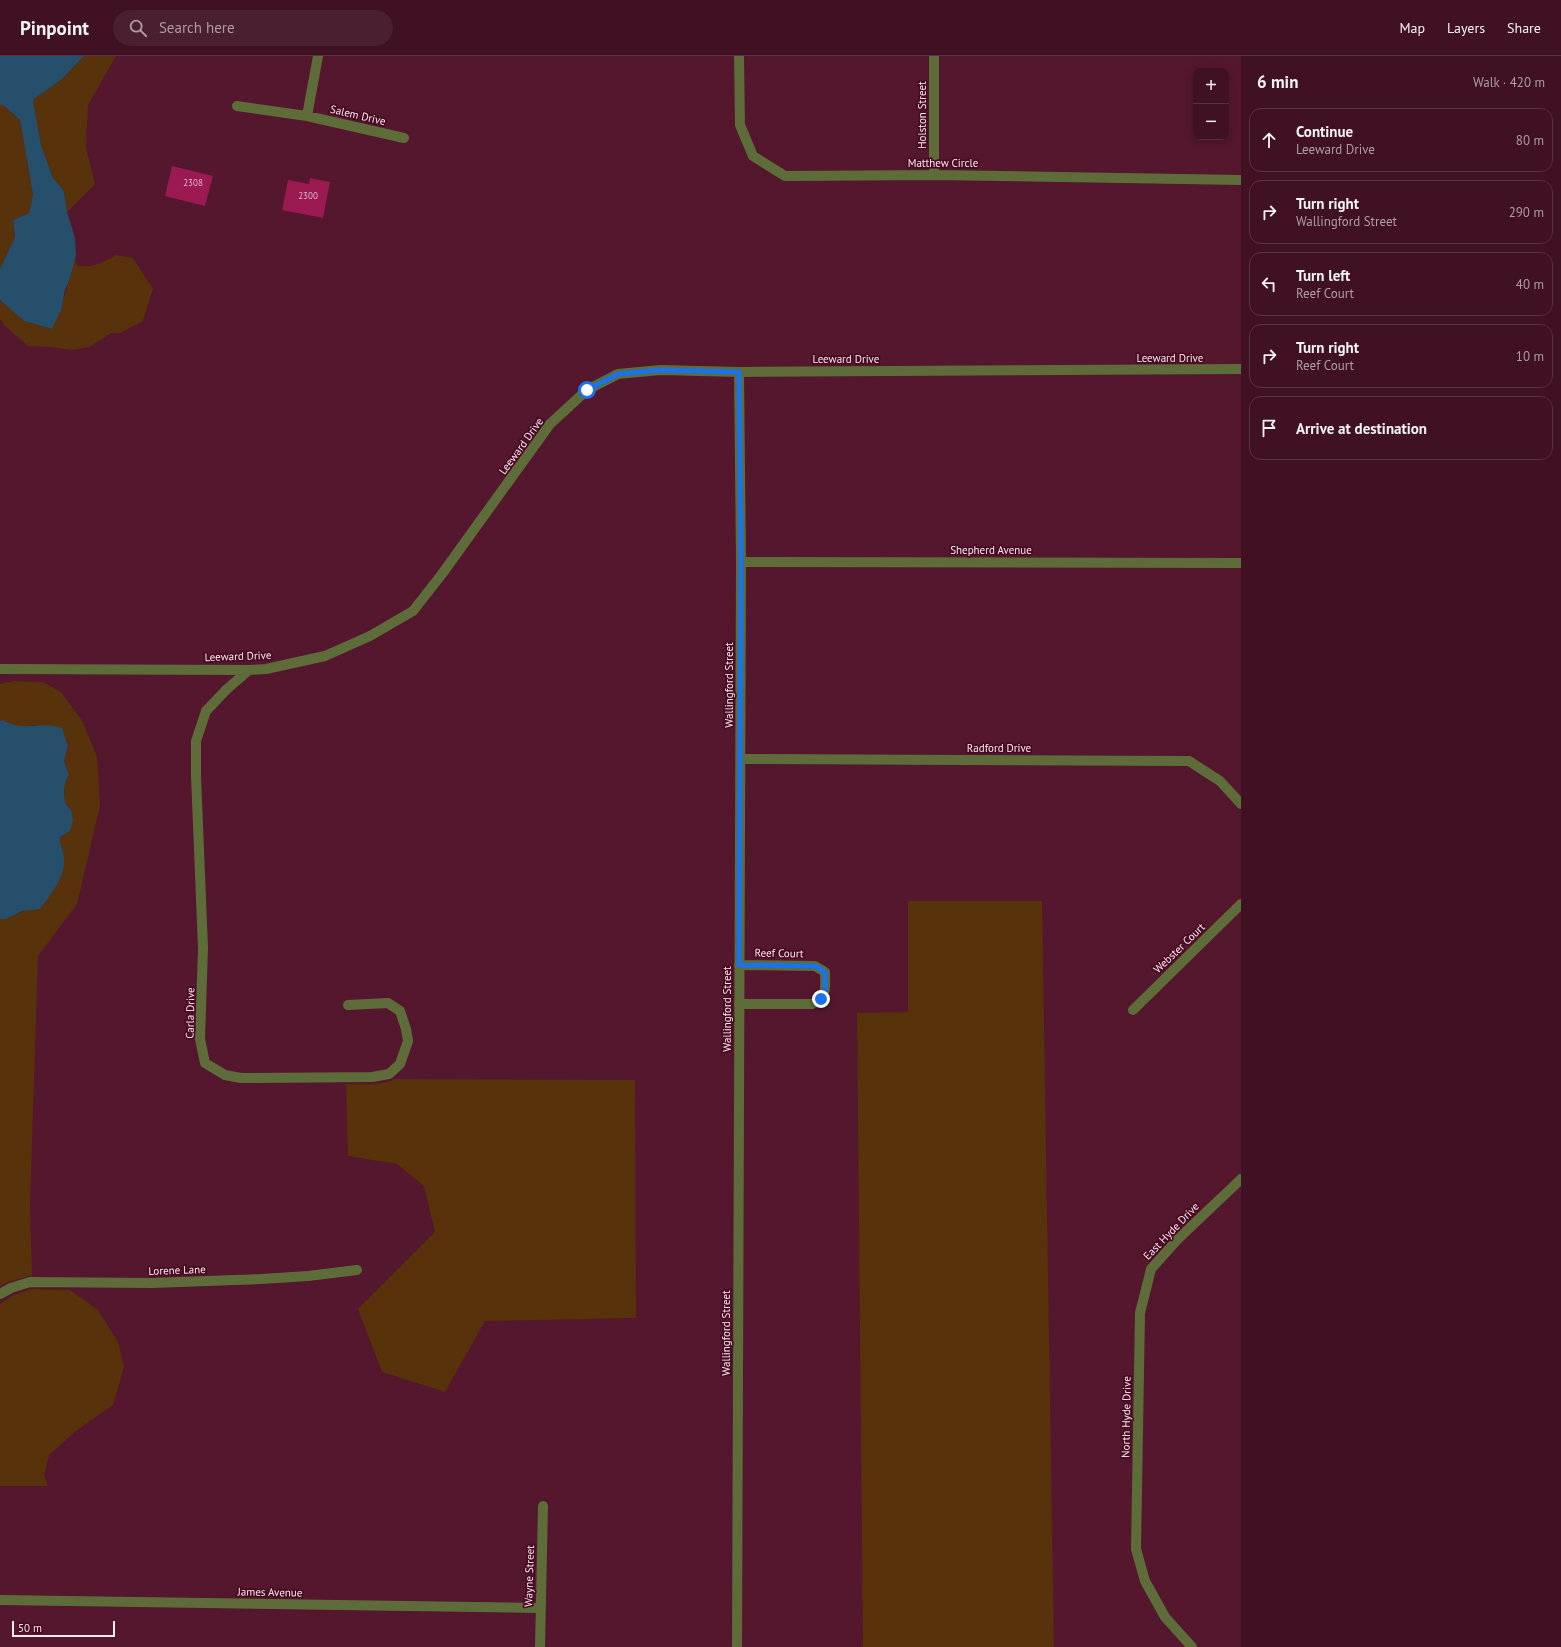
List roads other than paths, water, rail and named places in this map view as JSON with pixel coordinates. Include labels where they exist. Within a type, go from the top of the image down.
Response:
[{"type":"street","points":[[307,116],[318,56]]},
{"type":"street","name":"Matthew Circle","points":[[739,56],[740,125],[753,156],[785,176],[934,175],[1241,180]]},
{"type":"street","name":"Holston Street","points":[[934,56],[934,175]]},
{"type":"street","name":"Salem Drive","points":[[237,106],[307,116],[404,138]]},
{"type":"street","name":"Leeward Drive","points":[[0,669],[266,669],[325,656],[370,636],[413,611],[442,574],[550,424],[587,390],[618,374],[660,370],[739,372],[1241,369]]},
{"type":"street","name":"Wallingford Street","points":[[738,1647],[739,965],[741,759],[739,372]]},
{"type":"street","name":"Shepherd Avenue","points":[[741,562],[1241,563]]},
{"type":"street","name":"Carla Drive","points":[[249,670],[227,689],[206,711],[196,741],[203,948],[200,1039],[205,1063],[225,1075],[241,1078],[372,1077],[389,1074],[400,1064],[408,1041],[400,1011],[388,1003],[348,1005]]},
{"type":"street","name":"Radford Drive","points":[[741,759],[1189,761],[1220,781],[1241,804]]},
{"type":"street","name":"Webster Court","points":[[1133,1010],[1241,904]]},
{"type":"street","name":"Reef Court","points":[[739,965],[815,966],[825,972],[825,989],[821,999],[812,1004],[739,1004]]},
{"type":"street","name":"East Hyde Drive","points":[[1140,1313],[1151,1269],[1177,1240],[1241,1179]]},
{"type":"street","name":"Lorene Lane","points":[[0,1294],[11,1288],[30,1282],[152,1283],[261,1279],[308,1276],[357,1270]]},
{"type":"street","name":"North Hyde Drive","points":[[1140,1313],[1136,1549],[1145,1581],[1164,1617],[1192,1647]]},
{"type":"street","name":"Wayne Street","points":[[540,1647],[543,1506]]},
{"type":"street","name":"James Avenue","points":[[0,1600],[540,1608]]},
{"type":"water","points":[[0,56],[84,56],[62,79],[33,100],[41,145],[53,178],[64,191],[67,212],[75,238],[76,255],[65,290],[61,310],[52,329],[24,321],[0,300],[0,269],[15,237],[13,220],[29,213],[33,195],[20,120],[3,105],[0,105]]},
{"type":"water","points":[[3,720],[18,726],[47,725],[62,728],[68,746],[64,761],[69,775],[65,783],[65,803],[71,810],[73,820],[70,831],[60,837],[64,859],[62,875],[56,887],[40,909],[22,911],[6,919],[0,919],[0,721]]}]
